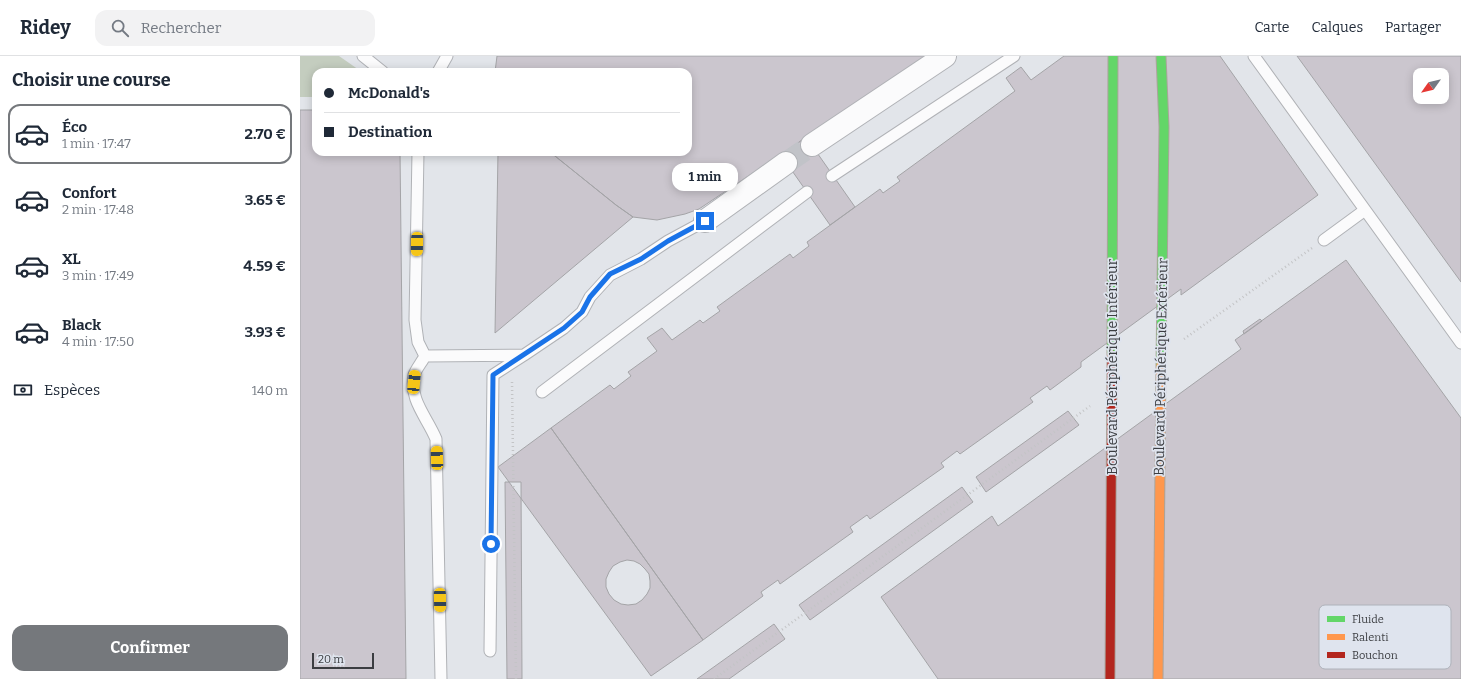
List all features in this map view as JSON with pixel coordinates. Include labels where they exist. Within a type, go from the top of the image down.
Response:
[{"type":"highway","name":"Boulevard Périphérique Intérieur","points":[[1110,679],[1114,56]]},
{"type":"highway","name":"Boulevard Périphérique Extérieur","points":[[1158,679],[1164,127],[1161,56]]},
{"type":"street","points":[[812,144],[945,56]]},
{"type":"street","points":[[705,221],[786,163]]},
{"type":"lane","points":[[362,56],[378,68]]},
{"type":"lane","points":[[440,68],[446,56]]},
{"type":"lane","points":[[832,176],[1014,56]]},
{"type":"lane","points":[[1254,56],[1461,343]]},
{"type":"lane","points":[[418,156],[415,320],[418,342],[425,356]]},
{"type":"lane","points":[[542,392],[807,192]]},
{"type":"lane","points":[[1324,240],[1365,210]]},
{"type":"lane","points":[[490,651],[493,375],[564,328],[582,312],[590,297],[610,274],[641,259],[668,241],[705,221]]},
{"type":"lane","points":[[425,356],[524,355]]},
{"type":"lane","points":[[425,356],[415,374],[413,391],[417,406],[432,428],[436,439],[442,679]]},
{"type":"path","points":[[1260,283],[1324,240]]},
{"type":"path","points":[[512,363],[516,679]]},
{"type":"path","points":[[714,679],[988,480]]},
{"type":"green space","points":[[300,56],[339,56],[356,68],[312,68],[312,97],[300,97]]},
{"type":"building","points":[[497,56],[928,56],[699,209],[685,214],[657,220],[633,217],[555,156],[692,156],[692,68],[496,68]]},
{"type":"building","points":[[1064,56],[1220,56],[1318,195],[1181,295],[1181,289],[1081,362],[1081,367],[1050,390],[1047,386],[1030,398],[1033,402],[960,454],[957,451],[941,463],[944,467],[870,519],[867,515],[850,527],[853,532],[780,584],[778,580],[761,592],[763,596],[703,640],[551,428],[610,385],[614,389],[631,376],[628,372],[657,351],[647,338],[662,328],[672,340],[700,320],[703,323],[720,311],[717,307],[790,254],[793,258],[809,246],[807,242],[880,189],[883,193],[900,181],[897,177],[1015,91],[1006,78],[1021,67],[1031,80]]},
{"type":"building","points":[[1297,56],[1461,56],[1461,282]]},
{"type":"building","points":[[300,110],[312,110],[312,156],[400,156],[406,679],[300,679]]},
{"type":"building","points":[[806,137],[855,207],[830,225],[781,155]]},
{"type":"building","points":[[498,156],[555,156],[633,217],[495,333]]},
{"type":"building","points":[[1346,260],[1461,418],[1461,679],[938,679],[881,597],[992,516],[998,526],[1241,349],[1235,340]]},
{"type":"building","points":[[1260,319],[1262,321],[1244,334],[1243,331]]},
{"type":"building","points":[[1068,411],[1079,425],[986,492],[976,477]]},
{"type":"building","points":[[551,428],[703,640],[651,676],[498,467]],"holes":[[[627,560],[640,564],[649,574],[650,588],[642,600],[636,604],[621,604],[614,600],[609,594],[606,587],[606,579],[613,566]]]},
{"type":"building","points":[[505,482],[521,482],[522,679],[507,679]]},
{"type":"building","points":[[962,487],[973,502],[810,620],[799,605]]},
{"type":"building","points":[[774,624],[785,639],[729,679],[697,679]]},
{"type":"tunnel","points":[[786,163],[812,145]]},
{"type":"traffic: fast","points":[[1112,355],[1113,56]]},
{"type":"traffic: fast","points":[[1161,56],[1164,127],[1161,365]]},
{"type":"traffic: slow","points":[[1158,679],[1161,365]]},
{"type":"traffic: jam","points":[[1110,679],[1112,355]]},
{"type":"route","points":[[491,544],[493,375],[564,328],[582,312],[590,297],[610,274],[641,259],[668,241],[705,221]]}]
